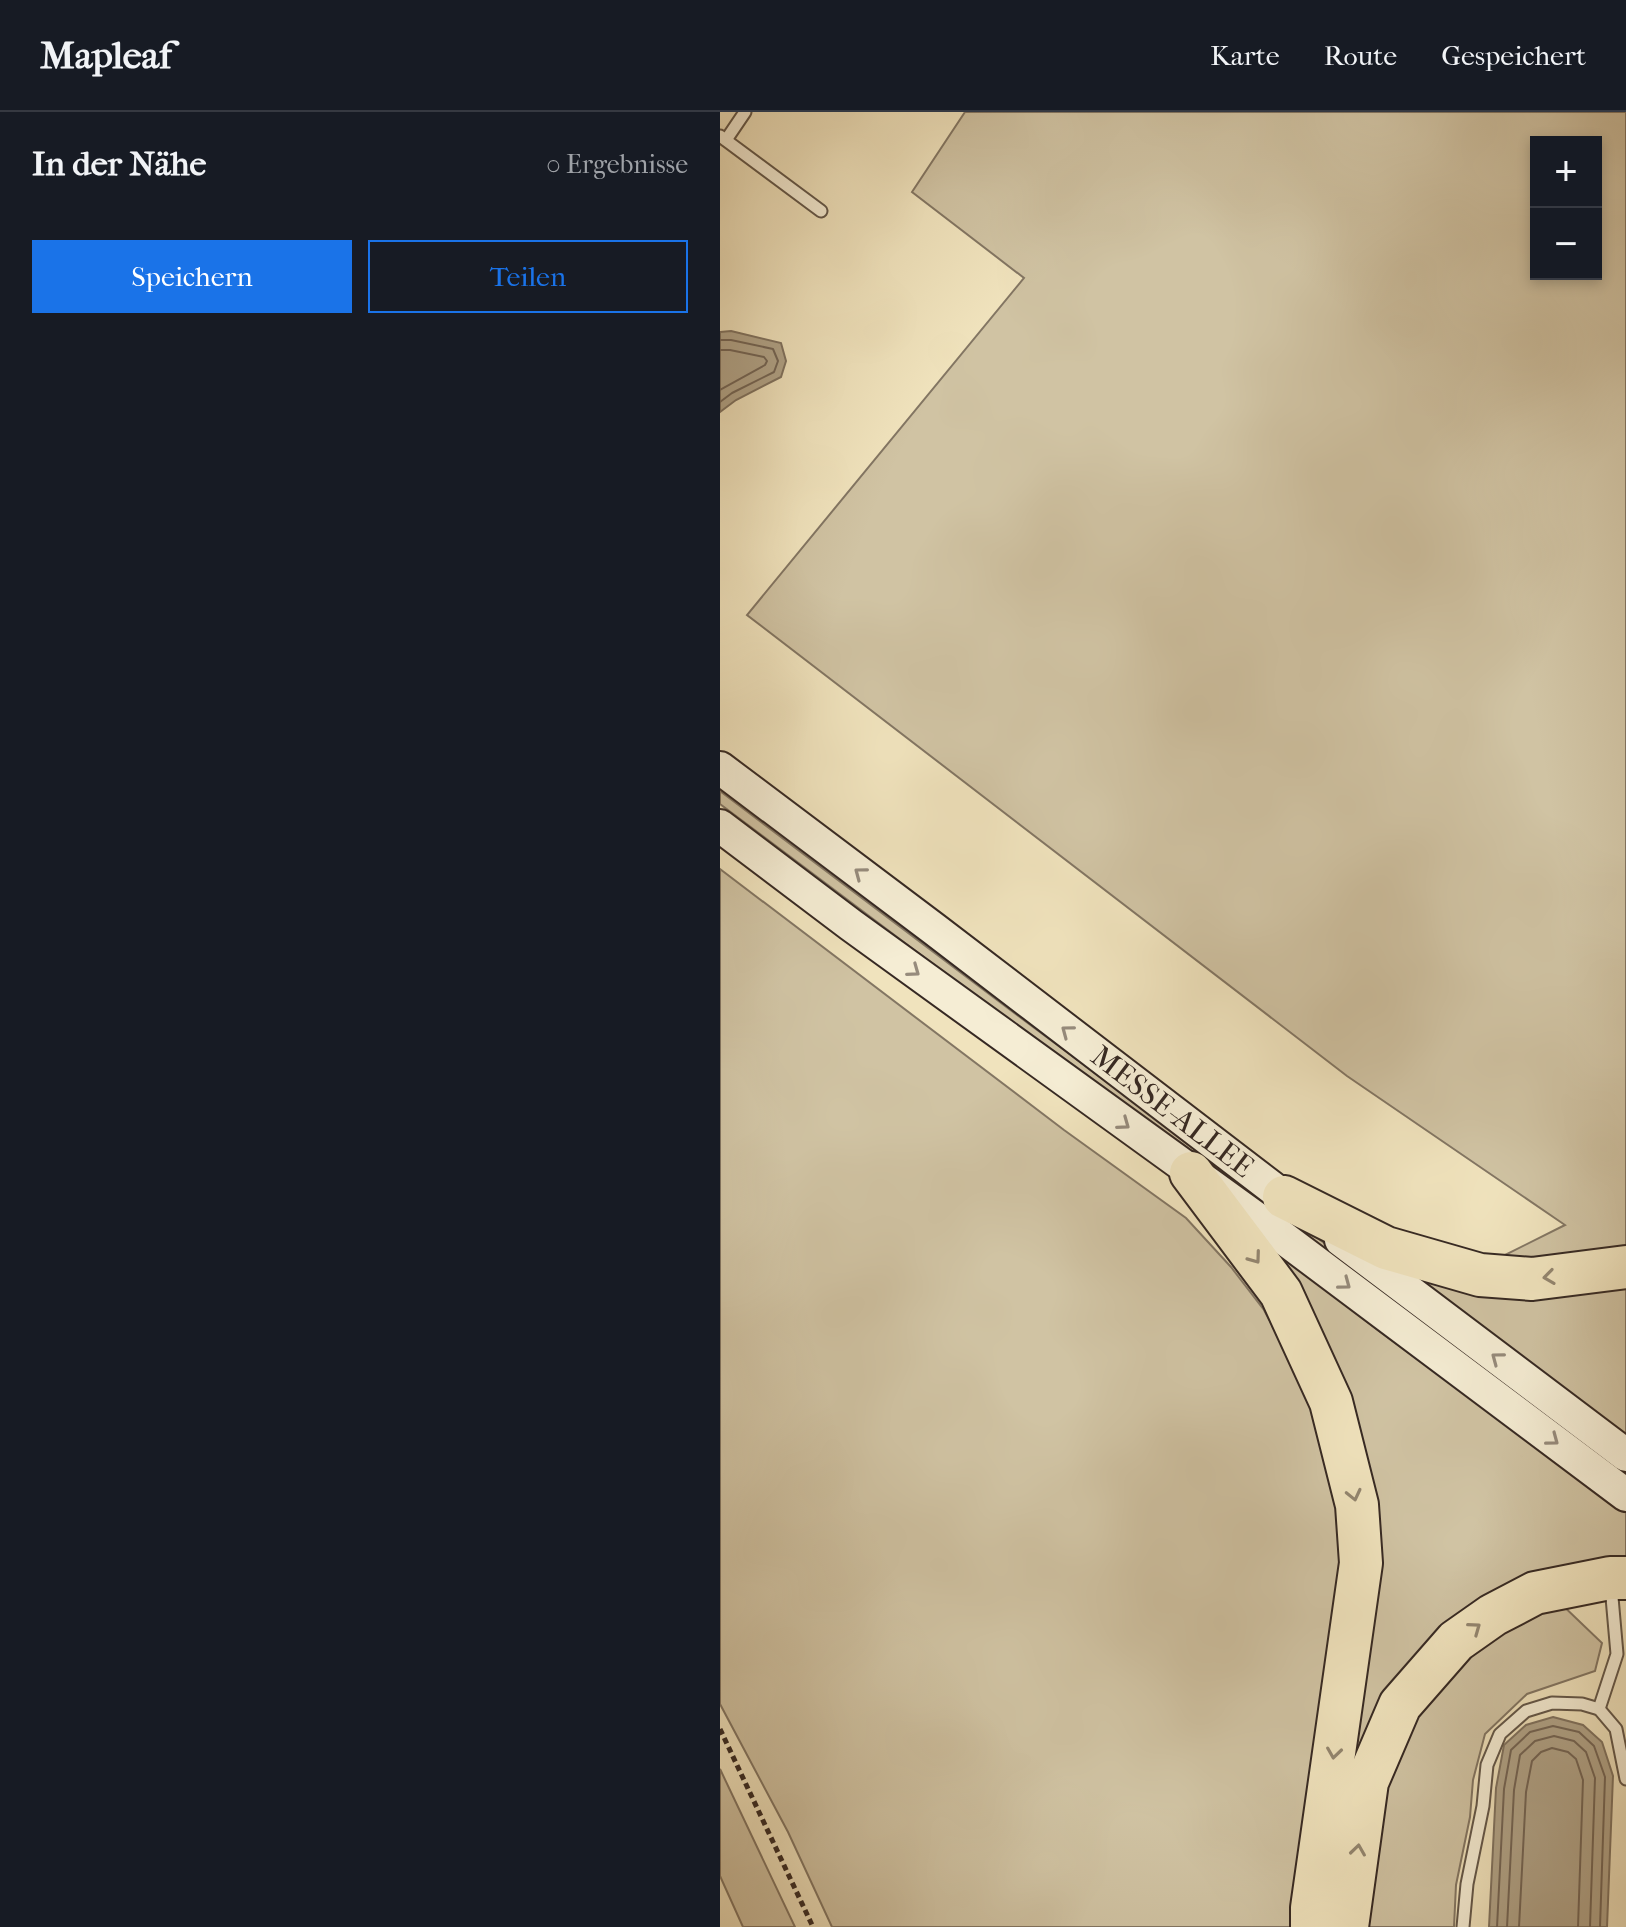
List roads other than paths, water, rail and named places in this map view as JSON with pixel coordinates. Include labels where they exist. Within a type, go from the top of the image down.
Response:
[{"type":"highway","points":[[1191,1173],[1281,1293],[1331,1402],[1357,1505],[1361,1563],[1312,1908],[1312,1927]]},
{"type":"highway","points":[[1284,1197],[1386,1248],[1480,1275],[1532,1279],[1626,1267]]},
{"type":"highway","points":[[1347,1927],[1367,1782],[1400,1705],[1456,1641],[1493,1615],[1535,1593],[1618,1578]]},
{"type":"main road","name":"MESSE-ALLEE","points":[[720,768],[1626,1455]]},
{"type":"main road","name":"MESSE-ALLEE","points":[[720,826],[851,925],[1278,1234],[1626,1495]]},
{"type":"lane","points":[[745,112],[723,138],[821,211]]},
{"type":"lane","points":[[1599,1709],[1617,1654],[1618,1578]]},
{"type":"lane","points":[[1463,1927],[1487,1765],[1500,1734],[1526,1711],[1552,1703],[1582,1704],[1599,1709],[1616,1729],[1626,1779]]},
{"type":"water","points":[[731,331],[781,343],[786,361],[781,377],[736,400],[720,412],[720,332]]},
{"type":"water","points":[[1553,1717],[1583,1725],[1602,1742],[1613,1776],[1607,1927],[1489,1927],[1496,1788],[1504,1745],[1526,1725]]}]
